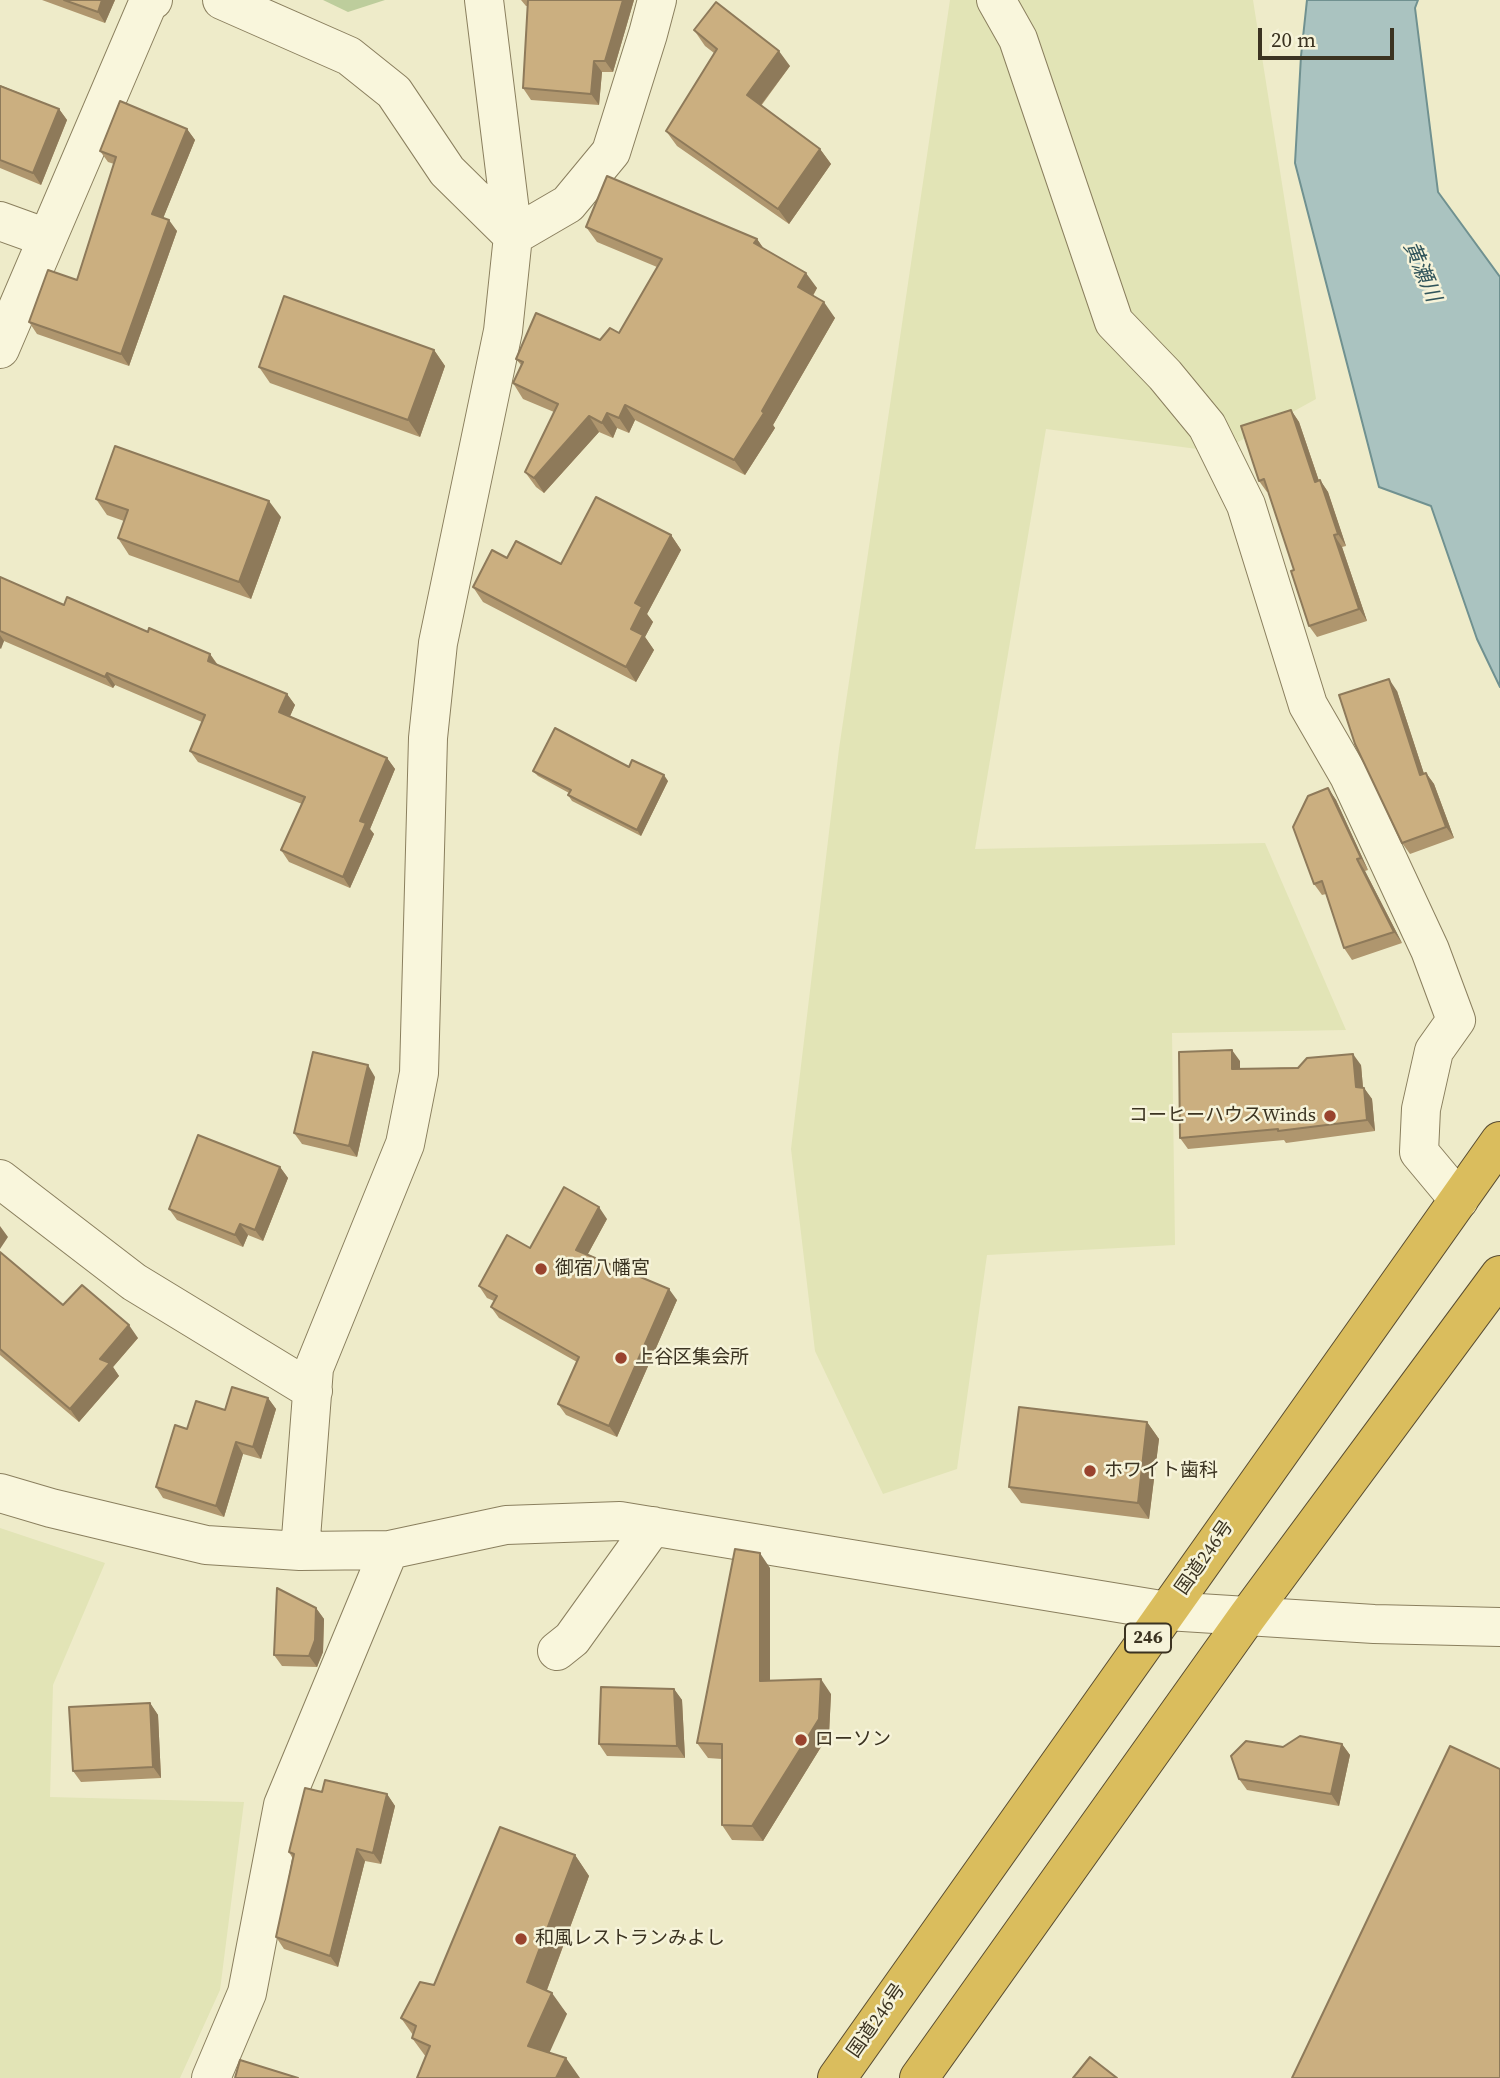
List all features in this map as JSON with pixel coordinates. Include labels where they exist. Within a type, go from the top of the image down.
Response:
[{"type":"highway","name":"国道246号","points":[[837,2078],[1500,1141]]},
{"type":"highway","points":[[919,2078],[1247,1617],[1500,1276]]},
{"type":"street","points":[[0,349],[148,3],[153,0]]},
{"type":"street","points":[[222,0],[349,56],[394,92],[447,171],[513,236]]},
{"type":"street","points":[[300,1550],[314,1368],[405,1144],[419,1073],[428,738],[438,643],[503,331],[513,236],[484,0]]},
{"type":"street","points":[[513,236],[568,204],[611,152],[657,0]]},
{"type":"street","points":[[996,0],[1018,39],[1114,322],[1166,375],[1207,426],[1247,505],[1308,705],[1349,776],[1430,950],[1456,1020],[1434,1051],[1421,1109],[1419,1152],[1459,1200]]},
{"type":"street","points":[[0,221],[47,238]]},
{"type":"street","points":[[0,1179],[134,1282],[313,1391]]},
{"type":"street","points":[[0,1493],[206,1545],[300,1550],[388,1550],[506,1525],[621,1521],[1167,1611],[1374,1624],[1500,1627]]},
{"type":"street","points":[[557,1651],[572,1639],[653,1526]]},
{"type":"street","points":[[211,2078],[247,1993],[283,1805],[388,1550]]},
{"type":"green space","points":[[323,0],[385,0],[348,12]]},
{"type":"green space","points":[[950,0],[1253,0],[1316,399],[1220,452],[1046,429],[975,849],[1265,843],[1346,1030],[1172,1033],[1175,1245],[987,1255],[957,1469],[883,1494],[815,1351],[791,1149],[839,749]]},
{"type":"green space","points":[[0,1528],[105,1563],[53,1685],[50,1797],[244,1802],[220,1990],[180,2078],[0,2078]]},
{"type":"water","name":"黄瀬川","points":[[1307,0],[1418,0],[1415,8],[1438,192],[1500,277],[1500,687],[1477,639],[1431,506],[1379,487],[1295,163]]},
{"type":"building","points":[[64,0],[102,0],[98,12]]},
{"type":"building","points":[[528,0],[623,0],[605,61],[594,61],[591,94],[523,88]]},
{"type":"building","points":[[716,2],[779,51],[747,95],[820,149],[778,209],[666,131],[717,49],[694,30]]},
{"type":"building","points":[[0,86],[59,109],[33,173],[0,160]]},
{"type":"building","points":[[120,101],[187,129],[152,214],[169,220],[121,354],[29,322],[48,270],[77,280],[116,157],[100,151]]},
{"type":"building","points":[[607,176],[757,239],[754,243],[806,273],[798,287],[824,302],[762,411],[764,413],[734,460],[625,405],[619,418],[607,413],[602,423],[589,416],[534,478],[525,472],[558,404],[513,383],[523,362],[516,359],[536,313],[600,340],[610,328],[619,333],[662,259],[586,227]]},
{"type":"building","points":[[284,296],[434,350],[408,420],[259,367]]},
{"type":"building","points":[[1291,410],[1315,482],[1320,480],[1338,534],[1334,535],[1359,609],[1309,626],[1264,479],[1259,481],[1241,426]]},
{"type":"building","points":[[115,446],[269,501],[239,582],[118,538],[128,510],[96,499]]},
{"type":"building","points":[[596,497],[671,535],[635,603],[642,607],[631,629],[643,635],[626,667],[473,587],[492,550],[507,558],[516,541],[561,564]]},
{"type":"building","points":[[0,577],[64,605],[67,597],[148,632],[149,628],[210,654],[208,661],[287,694],[279,712],[387,758],[360,821],[366,823],[343,877],[281,850],[305,797],[190,751],[205,715],[107,673],[105,677],[0,631]]},
{"type":"building","points":[[1389,679],[1420,775],[1426,773],[1446,827],[1402,843],[1355,744],[1339,695]]},
{"type":"building","points":[[555,728],[629,767],[632,760],[664,775],[637,830],[568,795],[571,790],[533,771]]},
{"type":"building","points":[[1328,788],[1361,858],[1357,859],[1394,932],[1344,948],[1322,881],[1314,884],[1293,827],[1308,796]]},
{"type":"building","points":[[1232,1050],[1232,1069],[1298,1068],[1307,1058],[1353,1054],[1356,1087],[1364,1088],[1367,1120],[1278,1131],[1180,1138],[1179,1052]]},
{"type":"building","points":[[313,1052],[368,1065],[349,1146],[294,1133]]},
{"type":"building","points":[[198,1135],[280,1167],[255,1230],[240,1224],[235,1235],[169,1209]]},
{"type":"building","points":[[564,1187],[599,1207],[576,1250],[669,1289],[609,1426],[558,1404],[579,1357],[491,1307],[497,1296],[479,1286],[507,1235],[530,1248]]},
{"type":"building","points":[[0,1252],[63,1305],[82,1285],[129,1325],[100,1359],[110,1363],[70,1409],[0,1349]]},
{"type":"building","points":[[232,1387],[268,1398],[253,1447],[236,1442],[216,1506],[156,1487],[175,1425],[187,1429],[196,1401],[225,1410]]},
{"type":"building","name":"ホワイト歯科","points":[[1019,1407],[1147,1422],[1138,1503],[1009,1487]]},
{"type":"building","points":[[735,1549],[760,1553],[760,1681],[821,1679],[819,1719],[752,1826],[722,1825],[722,1744],[697,1743]]},
{"type":"building","points":[[277,1588],[316,1608],[315,1640],[309,1656],[274,1655]]},
{"type":"building","points":[[601,1687],[674,1689],[677,1746],[599,1744]]},
{"type":"building","points":[[150,1703],[153,1767],[73,1771],[69,1707]]},
{"type":"building","points":[[1300,1736],[1342,1744],[1331,1794],[1239,1779],[1231,1756],[1246,1741],[1283,1747]]},
{"type":"building","points":[[1450,1746],[1500,1769],[1500,2078],[1292,2078]]},
{"type":"building","points":[[325,1780],[387,1794],[373,1853],[357,1849],[330,1956],[276,1937],[294,1854],[289,1852],[305,1788],[322,1792]]},
{"type":"building","name":"和風レストランみよし","points":[[500,1827],[575,1855],[527,1982],[552,1993],[528,2046],[566,2058],[556,2078],[417,2078],[430,2046],[412,2038],[416,2026],[401,2018],[420,1982],[434,1985]]},
{"type":"building","points":[[1090,2057],[1117,2078],[1073,2078]]},
{"type":"building","points":[[240,2060],[298,2078],[235,2078]]},
{"type":"place","name":"コーヒーハウスWinds","points":[[1330,1116]]},
{"type":"place","name":"御宿八幡宮","points":[[541,1269]]},
{"type":"place","name":"上谷区集会所","points":[[621,1358]]},
{"type":"place","name":"ホワイト歯科","points":[[1090,1471]]},
{"type":"place","name":"ローソン","points":[[801,1740]]},
{"type":"place","name":"和風レストランみよし","points":[[521,1939]]}]
